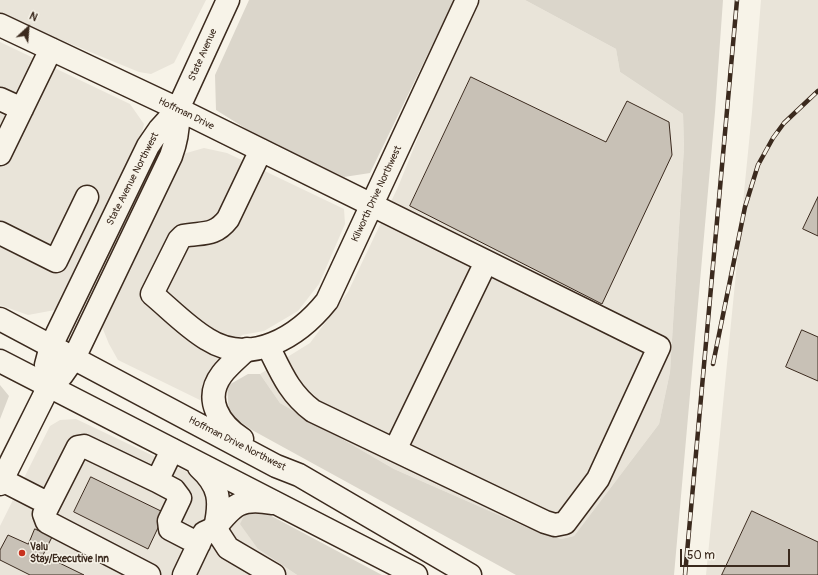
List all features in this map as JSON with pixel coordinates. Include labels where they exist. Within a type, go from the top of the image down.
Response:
[{"type":"street","name":"State Avenue","points":[[178,109],[228,0]]},
{"type":"street","name":"Kilworth Drive Northwest","points":[[258,348],[284,340],[302,328],[327,301],[468,0]]},
{"type":"street","name":"Hoffman Drive","points":[[0,25],[178,109],[659,347],[600,473],[565,523],[555,525],[545,522],[395,450]]},
{"type":"street","points":[[0,154],[51,49]]},
{"type":"street","points":[[0,99],[22,109]]},
{"type":"street","name":"State Avenue Northwest","points":[[49,386],[46,365],[51,346],[148,146],[159,130],[178,109]]},
{"type":"street","points":[[49,504],[1,482],[49,386],[62,375],[74,358],[171,156],[177,140],[179,123],[178,109]]},
{"type":"street","points":[[258,348],[228,348],[206,339],[152,294],[182,236],[213,232],[222,227],[228,220],[261,150]]},
{"type":"street","points":[[0,233],[56,261],[87,197]]},
{"type":"street","points":[[258,348],[299,401],[313,411],[395,450],[486,262]]},
{"type":"street","name":"Hoffman Drive Northwest","points":[[0,320],[276,466],[299,475],[470,575]]},
{"type":"street","points":[[258,348],[222,374],[216,385],[213,398],[214,409],[222,421],[240,438],[299,475]]},
{"type":"street","points":[[0,361],[416,575]]},
{"type":"street","points":[[149,575],[47,522],[44,514],[78,447],[84,446],[174,490],[180,498],[169,521],[170,529],[199,544]]},
{"type":"street","points":[[157,481],[172,450]]},
{"type":"street","points":[[192,460],[211,477],[215,488],[218,512],[214,528],[228,548],[274,575]]},
{"type":"street","points":[[184,575],[204,533],[214,528],[235,506],[246,501],[259,501],[282,505]]},
{"type":"shaded area","points":[[0,0],[206,0],[174,63],[151,74],[139,72],[0,15]]},
{"type":"shaded area","points":[[249,0],[454,0],[370,173],[344,177],[261,138],[216,110],[215,75]]},
{"type":"shaded area","points":[[480,0],[525,0],[616,49],[620,72],[683,114],[684,147],[670,372],[659,424],[574,536],[561,539],[526,527],[394,469],[280,403],[260,374],[310,343],[348,292],[398,187],[436,93]]},
{"type":"shaded area","points":[[525,0],[723,0],[715,112],[674,575],[516,575],[252,430],[229,414],[227,386],[248,374],[260,374],[280,403],[394,469],[526,527],[561,539],[574,536],[659,424],[670,372],[684,147],[683,114],[620,72],[616,49]]},
{"type":"shaded area","points":[[761,0],[818,0],[818,575],[706,575],[752,112]]},
{"type":"shaded area","points":[[0,42],[130,104],[144,124],[139,145],[55,310],[28,315],[0,305]]},
{"type":"shaded area","points":[[204,148],[227,153],[344,209],[345,224],[319,284],[298,311],[264,331],[242,335],[215,372],[204,402],[118,360],[109,344],[100,322],[183,154]]},
{"type":"shaded area","points":[[0,385],[9,396],[0,419]]},
{"type":"shaded area","points":[[76,419],[204,480],[264,512],[258,549],[297,575],[0,575],[0,526],[50,426],[60,420]]},
{"type":"shaded area","points":[[246,512],[264,512],[382,575],[297,575],[258,549],[240,524]]},
{"type":"building","points":[[471,77],[606,142],[627,101],[669,122],[672,155],[602,304],[410,206]]},
{"type":"building","points":[[818,197],[818,236],[803,229]]},
{"type":"building","points":[[802,330],[818,337],[818,381],[786,367]]},
{"type":"building","points":[[91,477],[165,513],[148,549],[74,512]]},
{"type":"building","points":[[752,511],[818,542],[818,575],[722,575]]},
{"type":"building","name":"Valu Stay/Executive Inn","points":[[35,529],[52,537],[43,555],[84,575],[30,575],[0,560],[0,550],[8,535],[28,544]]},
{"type":"railway","points":[[685,575],[737,0]]},
{"type":"railway","points":[[713,364],[745,207],[758,165],[773,138],[784,123],[818,91]]},
{"type":"place","name":"Valu Stay/Executive Inn","points":[[22,553]]}]
